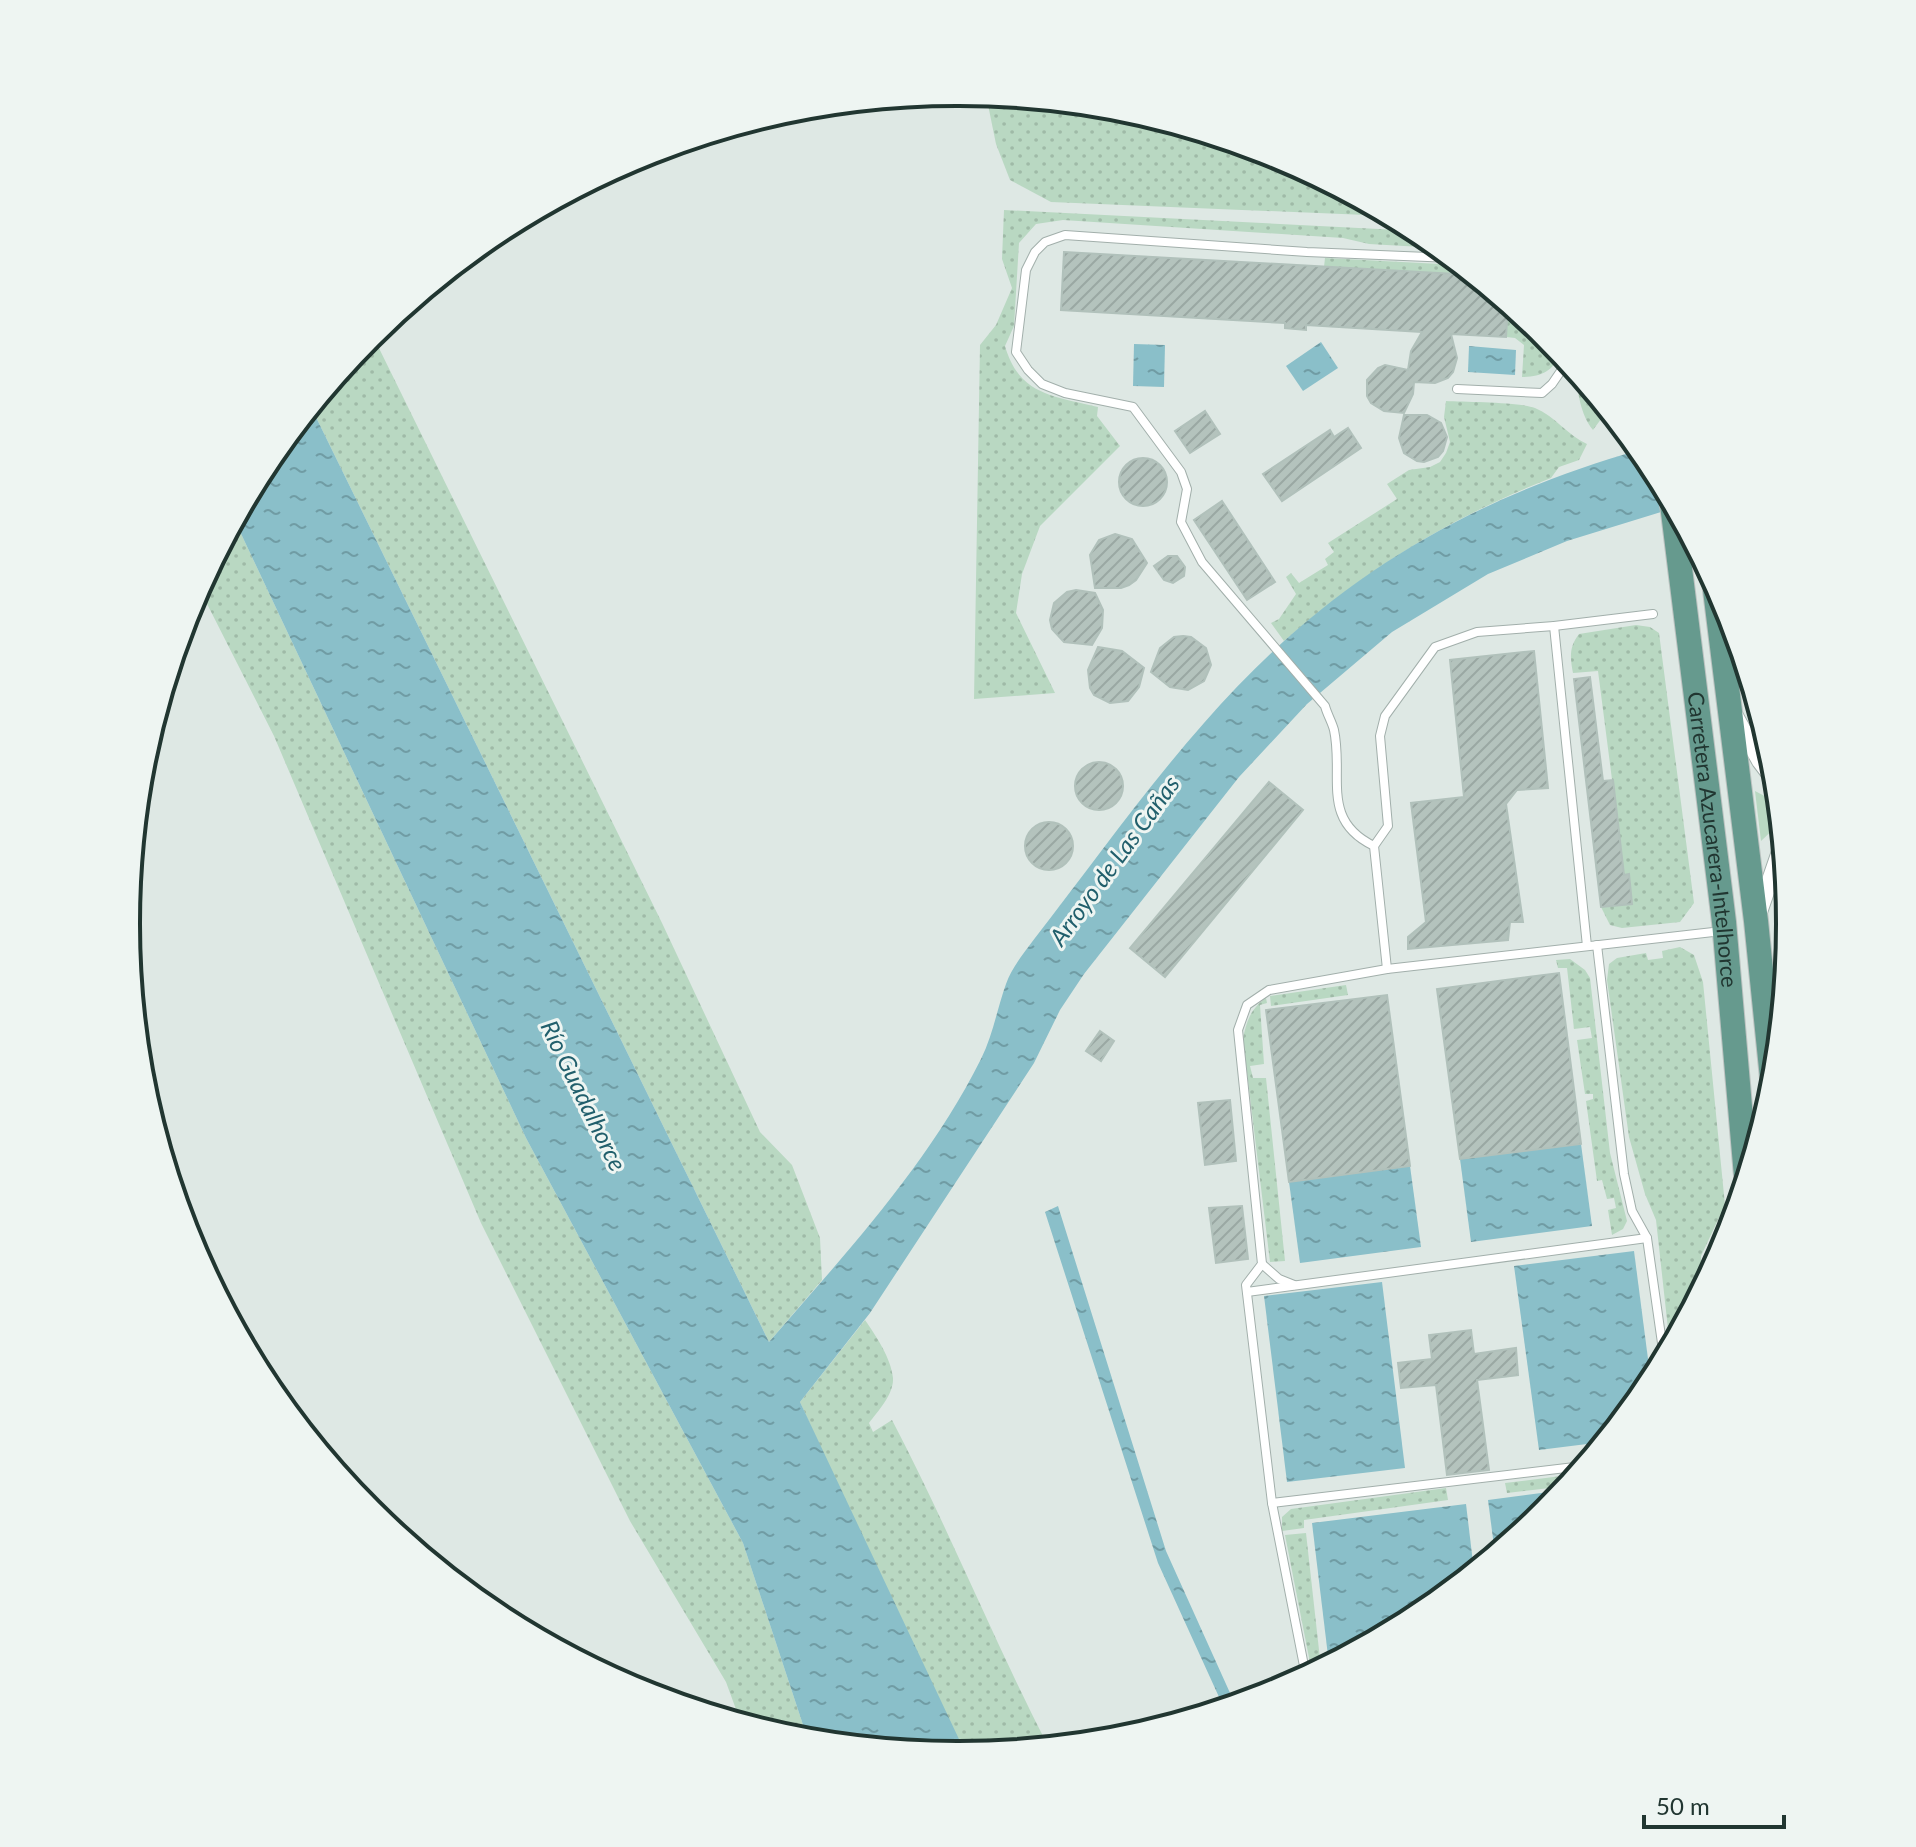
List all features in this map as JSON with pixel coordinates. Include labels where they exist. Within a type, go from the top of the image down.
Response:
[{"type":"main road","name":"Carretera Azucarera-Intelhorce","points":[[1676,534],[1725,931],[1744,1149]]},
{"type":"main road","name":"Carretera Azucarera-Intelhorce","points":[[1720,629],[1768,1037]]},
{"type":"street","points":[[1729,704],[1759,759]]},
{"type":"street","points":[[1756,921],[1774,869]]},
{"type":"lane","points":[[1374,846],[1355,837],[1339,808],[1334,730],[1325,706],[1270,645],[1190,544],[1181,522],[1187,489],[1181,472],[1133,407],[1065,393],[1042,384],[1016,352],[1026,270],[1035,252],[1045,242],[1065,235],[1431,257]]},
{"type":"lane","points":[[1457,389],[1542,393],[1561,371]]},
{"type":"lane","points":[[1374,846],[1388,826],[1380,736],[1385,716],[1435,647],[1477,632],[1653,614]]},
{"type":"lane","points":[[1554,626],[1592,946],[1624,1174],[1632,1211],[1647,1238],[1661,1339]]},
{"type":"lane","points":[[1374,846],[1387,969]]},
{"type":"lane","points":[[1295,1286],[1279,1279],[1262,1264],[1238,1030],[1247,1005],[1269,990],[1387,969],[1725,931]]},
{"type":"lane","points":[[1247,1292],[1647,1238]]},
{"type":"lane","points":[[1262,1264],[1246,1285],[1272,1503],[1304,1664]]},
{"type":"lane","points":[[1272,1503],[1569,1468]]},
{"type":"green space","points":[[988,107],[1065,113],[1117,122],[1221,149],[1320,190],[1365,215],[1051,202],[1010,180],[996,144]]},
{"type":"green space","points":[[1004,210],[1389,230],[1416,247],[1369,244],[1343,238],[1063,220],[1036,224],[1019,243],[1014,326],[1005,346],[1011,362],[1019,375],[1040,391],[1098,407],[1097,416],[1120,446],[1040,526],[1022,574],[1016,613],[1055,693],[974,699],[980,345],[996,325],[1012,288],[1002,259]]},
{"type":"green space","points":[[1325,258],[1440,264],[1455,274],[1324,267]]},
{"type":"green space","points":[[1507,318],[1554,364],[1546,372],[1522,377],[1524,345],[1515,338],[1506,337]]},
{"type":"green space","points":[[378,347],[662,923],[760,1132],[792,1165],[820,1238],[822,1280],[769,1342],[316,417]]},
{"type":"green space","points":[[1578,390],[1601,419],[1593,430],[1582,410]]},
{"type":"green space","points":[[1446,401],[1505,403],[1535,408],[1587,444],[1579,460],[1559,467],[1551,478],[1477,510],[1378,568],[1284,641],[1271,623],[1279,619],[1296,594],[1286,577],[1291,573],[1299,583],[1328,565],[1325,559],[1334,552],[1328,543],[1397,499],[1387,484],[1409,470],[1440,462],[1450,442],[1444,417]]},
{"type":"green space","points":[[241,533],[526,1138],[743,1543],[803,1726],[736,1710],[726,1682],[630,1521],[481,1223],[274,736],[207,603]]},
{"type":"green space","points":[[1636,625],[1650,627],[1659,633],[1694,903],[1680,922],[1622,928],[1610,925],[1601,907],[1632,904],[1629,875],[1597,877],[1595,861],[1622,857],[1598,671],[1573,673],[1571,652],[1579,634]]},
{"type":"green space","points":[[1755,791],[1766,796],[1769,817],[1770,832],[1761,841]]},
{"type":"green space","points":[[1680,947],[1694,955],[1703,982],[1725,1205],[1691,1285],[1668,1328],[1656,1220],[1645,1194],[1629,1137],[1607,980],[1609,964],[1617,958],[1646,953],[1648,960],[1663,958],[1662,951]]},
{"type":"green space","points":[[1570,959],[1590,978],[1610,1153],[1627,1221],[1623,1229],[1612,1235],[1608,1210],[1616,1208],[1614,1198],[1607,1199],[1602,1180],[1597,1181],[1586,1101],[1593,1099],[1593,1094],[1585,1094],[1577,1040],[1592,1038],[1590,1027],[1574,1029],[1567,968],[1558,968],[1556,960]]},
{"type":"green space","points":[[1346,985],[1348,995],[1271,1006],[1270,996]]},
{"type":"green space","points":[[1266,998],[1267,1003],[1260,1005],[1264,1064],[1250,1066],[1253,1078],[1266,1078],[1285,1261],[1270,1262],[1243,1039],[1250,1016]]},
{"type":"green space","points":[[865,1320],[886,1355],[893,1378],[888,1396],[869,1423],[873,1432],[892,1420],[1043,1736],[952,1741],[800,1402]]},
{"type":"green space","points":[[1561,1476],[1549,1488],[1507,1493],[1505,1483]]},
{"type":"green space","points":[[1446,1488],[1448,1500],[1304,1520],[1304,1528],[1282,1531],[1282,1517],[1291,1509]]},
{"type":"green space","points":[[1306,1533],[1320,1657],[1310,1662],[1285,1535]]},
{"type":"water","points":[[1321,342],[1338,368],[1303,391],[1286,366]]},
{"type":"water","points":[[1134,344],[1165,345],[1164,387],[1133,386]]},
{"type":"water","points":[[1469,346],[1516,350],[1515,375],[1468,372]]},
{"type":"water","points":[[316,417],[769,1342],[884,1207],[936,1135],[981,1059],[1009,978],[1027,949],[1139,802],[1250,673],[1299,628],[1401,553],[1514,494],[1627,454],[1664,511],[1567,541],[1488,574],[1392,632],[1307,704],[1239,777],[1084,974],[1060,1010],[1034,1063],[870,1313],[800,1402],[960,1741],[851,1734],[803,1726],[743,1543],[526,1138],[241,533],[278,469]]},
{"type":"water","points":[[1581,1144],[1592,1226],[1471,1242],[1460,1159]]},
{"type":"water","points":[[1410,1166],[1421,1247],[1300,1263],[1289,1182]]},
{"type":"water","points":[[1058,1206],[1166,1551],[1231,1694],[1221,1698],[1158,1563],[1045,1212]]},
{"type":"water","points":[[1634,1251],[1648,1361],[1589,1444],[1539,1450],[1514,1266]]},
{"type":"water","points":[[1382,1282],[1405,1468],[1287,1482],[1264,1296]]},
{"type":"water","points":[[1545,1492],[1493,1541],[1488,1500]]},
{"type":"water","points":[[1466,1504],[1472,1558],[1412,1603],[1328,1653],[1312,1523]]},
{"type":"building","points":[[1064,252],[1455,274],[1507,318],[1506,337],[1451,334],[1457,358],[1453,372],[1448,378],[1435,383],[1414,382],[1413,394],[1404,413],[1384,411],[1371,403],[1367,396],[1367,380],[1385,365],[1408,370],[1411,351],[1422,332],[1306,325],[1306,330],[1285,328],[1285,323],[1061,310]]},
{"type":"building","points":[[1205,411],[1220,434],[1190,453],[1175,431]]},
{"type":"building","points":[[1404,415],[1427,415],[1441,423],[1447,437],[1438,457],[1424,462],[1404,453],[1399,438]]},
{"type":"building","points":[[1348,428],[1361,448],[1282,501],[1263,474],[1330,430],[1334,437]]},
{"type":"building","points":[[1143,458],[1160,465],[1167,482],[1160,499],[1143,506],[1126,499],[1119,482],[1126,465]]},
{"type":"building","points":[[1222,501],[1275,582],[1247,600],[1194,520]]},
{"type":"building","points":[[1115,534],[1132,539],[1147,563],[1129,585],[1095,588],[1090,555],[1099,540]]},
{"type":"building","points":[[1168,556],[1177,556],[1185,567],[1184,576],[1173,583],[1164,580],[1154,566]]},
{"type":"building","points":[[1067,592],[1095,593],[1103,610],[1102,628],[1092,645],[1064,642],[1052,629],[1050,620],[1054,603]]},
{"type":"building","points":[[1174,637],[1191,637],[1206,648],[1211,665],[1204,681],[1188,690],[1170,687],[1151,672],[1160,648]]},
{"type":"building","points":[[1098,647],[1122,651],[1144,668],[1139,687],[1128,701],[1110,703],[1094,695],[1090,688],[1088,670]]},
{"type":"building","points":[[1534,651],[1548,788],[1517,790],[1506,804],[1523,922],[1510,922],[1508,940],[1408,949],[1408,937],[1426,922],[1411,803],[1464,797],[1450,660]]},
{"type":"building","points":[[1590,677],[1603,781],[1613,780],[1624,875],[1629,874],[1632,904],[1601,907],[1574,679]]},
{"type":"building","points":[[1099,762],[1116,769],[1123,786],[1116,803],[1099,810],[1082,803],[1075,786],[1082,769]]},
{"type":"building","points":[[1269,782],[1303,810],[1165,977],[1130,948]]},
{"type":"building","points":[[1049,822],[1066,829],[1073,846],[1066,863],[1049,870],[1032,863],[1025,846],[1032,829]]},
{"type":"building","points":[[1559,973],[1581,1144],[1460,1159],[1437,989]]},
{"type":"building","points":[[1387,995],[1410,1166],[1289,1182],[1266,1010]]},
{"type":"building","points":[[1100,1031],[1114,1041],[1101,1061],[1086,1051]]},
{"type":"building","points":[[1230,1100],[1236,1161],[1205,1165],[1198,1103]]},
{"type":"building","points":[[1242,1206],[1248,1259],[1216,1263],[1209,1208]]},
{"type":"building","points":[[1471,1330],[1474,1354],[1516,1348],[1518,1375],[1477,1380],[1489,1470],[1447,1475],[1436,1385],[1401,1388],[1398,1363],[1432,1359],[1429,1335]]},
{"type":"water label","name":"Arroyo de Las Cañas","points":[[1115,861]]},
{"type":"water label","name":"Río Guadalhorce","points":[[583,1096]]}]
